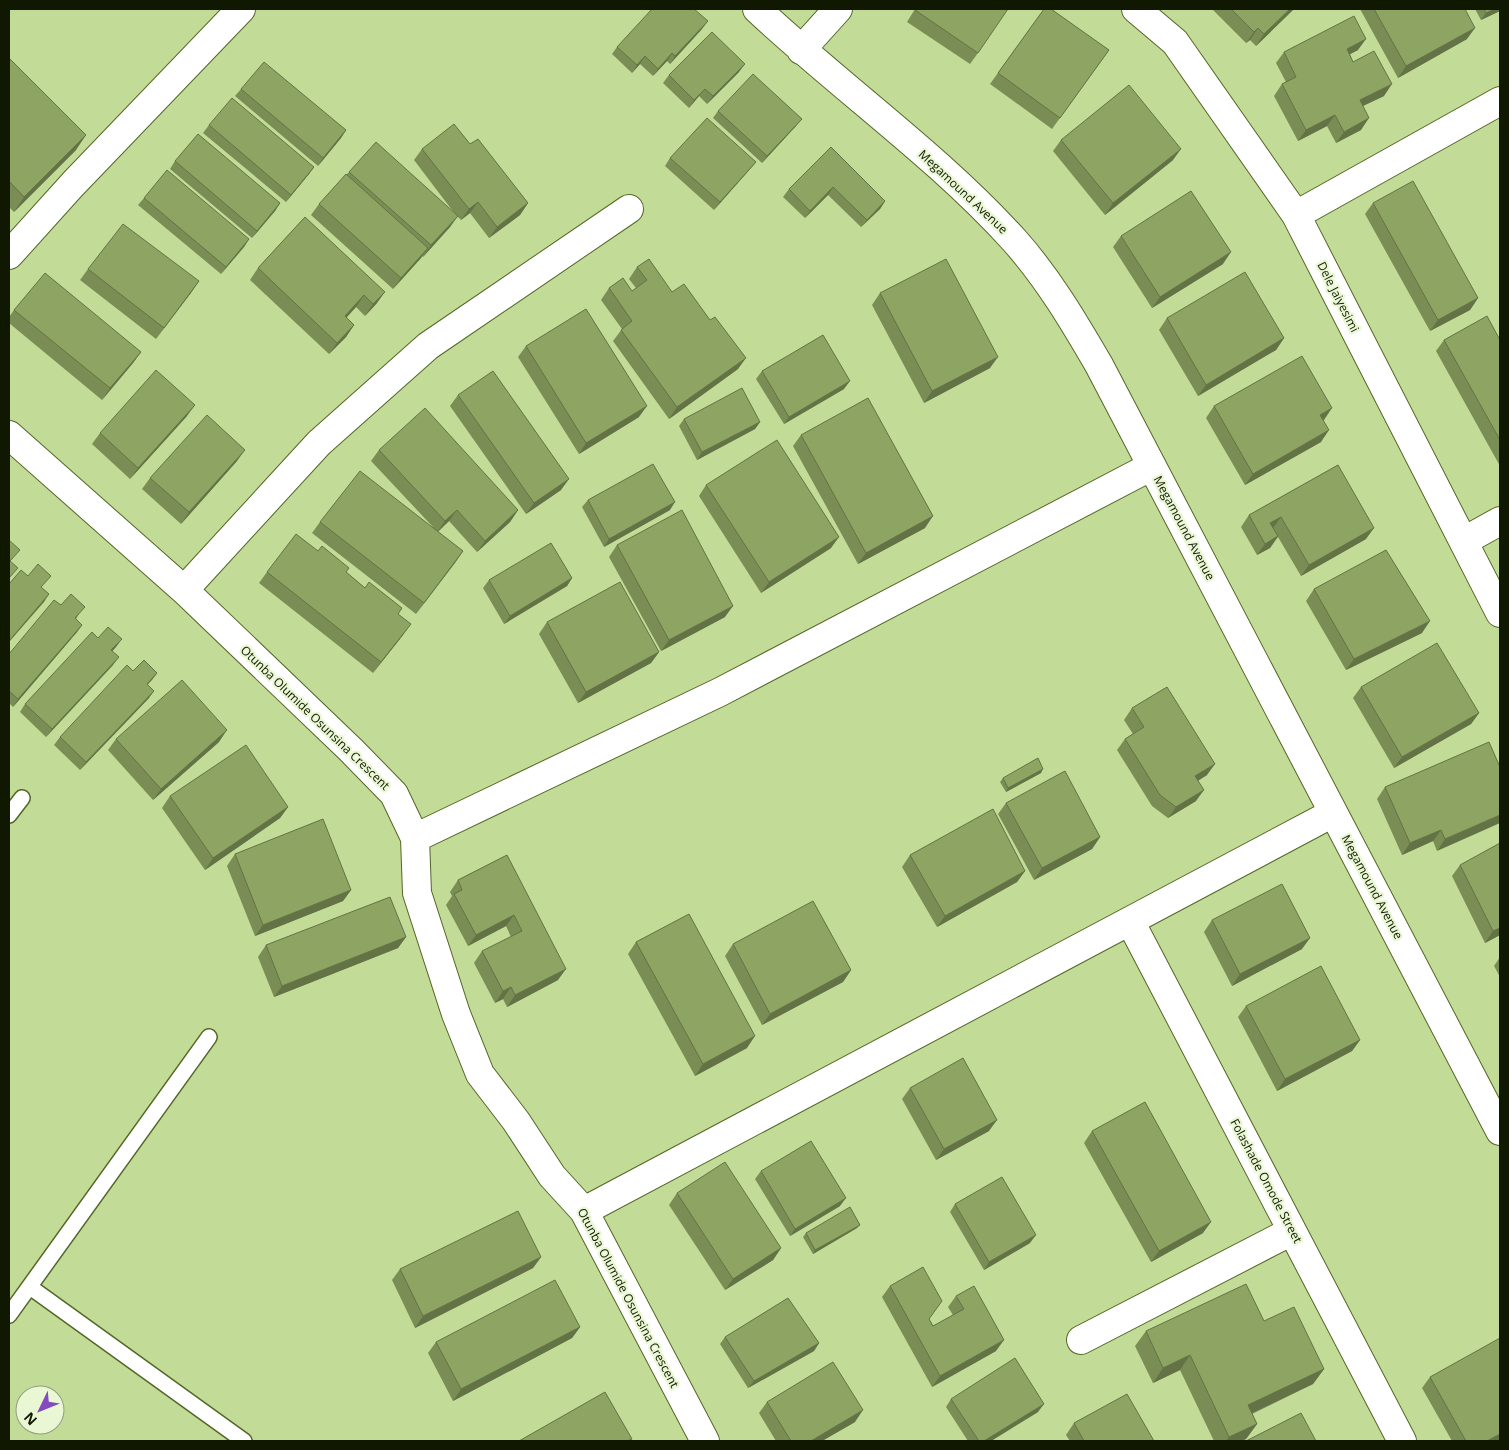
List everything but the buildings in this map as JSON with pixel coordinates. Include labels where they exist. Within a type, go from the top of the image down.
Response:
[{"type":"street","points":[[9,255],[73,184],[241,9]]},
{"type":"street","name":"Megamound Avenue","points":[[757,9],[977,202],[1015,241],[1066,309],[1152,466],[1500,1130]]},
{"type":"street","points":[[802,50],[838,9]]},
{"type":"street","name":"Dele Jaiyesimi","points":[[1136,9],[1175,42],[1296,215],[1500,613]]},
{"type":"street","points":[[1296,215],[1500,101]]},
{"type":"street","points":[[184,590],[319,443],[428,346],[629,209]]},
{"type":"street","name":"Otunba Olumide Osunsina Crescent","points":[[9,434],[184,590],[351,750],[394,794],[415,838],[417,892],[456,1014],[480,1074],[516,1120],[552,1176],[584,1211],[704,1441]]},
{"type":"street","points":[[415,838],[720,692],[1152,466]]},
{"type":"street","points":[[1464,542],[1500,521]]},
{"type":"street","points":[[584,1211],[1333,813]]},
{"type":"street","name":"Folashade Omode Street","points":[[1130,921],[1402,1441]]},
{"type":"street","points":[[1081,1340],[1292,1231]]},
{"type":"lane","points":[[9,816],[22,798]]},
{"type":"lane","points":[[9,1315],[209,1037]]},
{"type":"lane","points":[[30,1287],[244,1441]]}]
